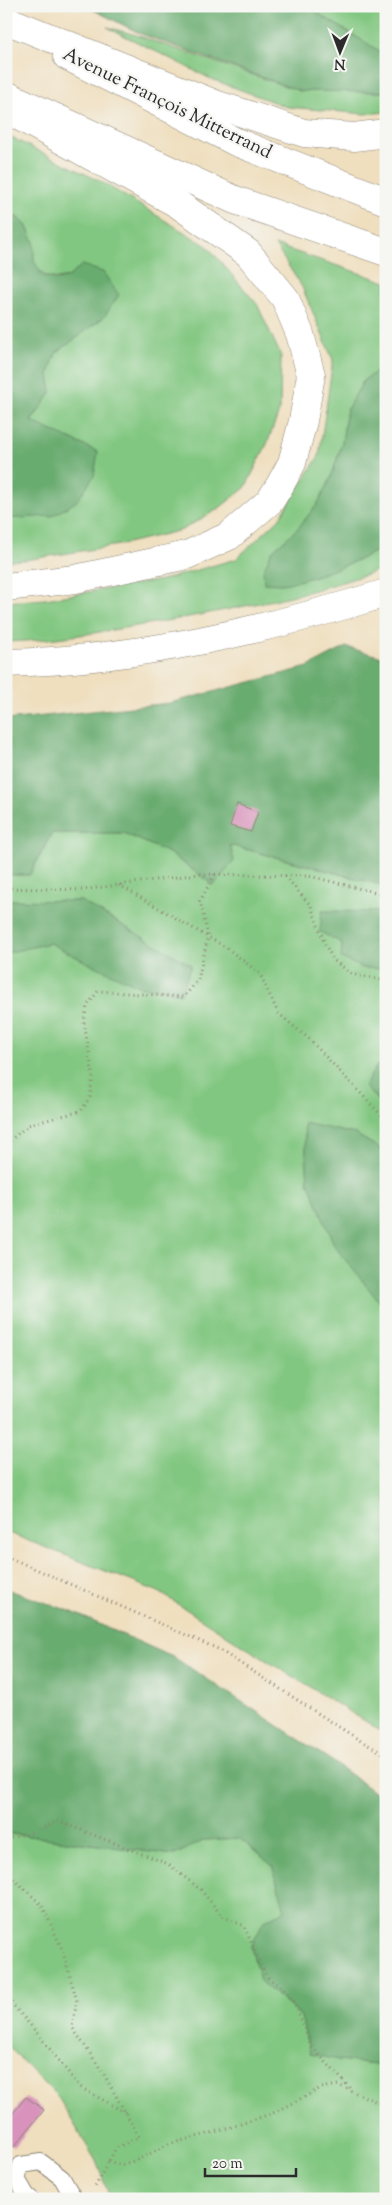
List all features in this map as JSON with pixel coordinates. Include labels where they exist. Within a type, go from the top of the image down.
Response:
[{"type":"main road","points":[[6,20],[215,104],[304,133],[354,137],[386,133]]},
{"type":"main road","name":"Avenue François Mitterrand","points":[[6,24],[236,142],[386,201]]},
{"type":"main road","points":[[6,95],[234,200],[386,252]]},
{"type":"main road","points":[[6,109],[178,204],[248,253],[285,298],[300,334],[311,375],[303,421],[294,454],[280,486],[270,500],[229,536],[187,555],[76,579],[6,586]]},
{"type":"main road","points":[[6,663],[149,651],[254,630],[386,593]]},
{"type":"lane","points":[[31,2199],[27,2196],[17,2179],[21,2164],[41,2162],[62,2178],[74,2199]]},
{"type":"path","points":[[6,888],[82,890],[198,874],[215,874],[309,876],[386,895]]},
{"type":"path","points":[[6,1144],[28,1124],[81,1111],[90,1097],[93,1076],[84,1022],[86,1006],[98,991],[184,997],[198,980],[208,936],[200,900],[215,874]]},
{"type":"path","points":[[285,876],[311,906],[324,942],[333,960],[352,974],[386,981]]},
{"type":"path","points":[[118,885],[208,936],[227,948],[260,974],[278,1013],[309,1039],[386,1120]]},
{"type":"path","points":[[6,1556],[218,1649],[386,1755]]},
{"type":"path","points":[[6,1839],[36,1832],[58,1821],[168,1864],[201,1890],[222,1916],[244,1926],[266,1976],[284,1989],[295,2003],[311,2046],[350,2088]]},
{"type":"path","points":[[6,1872],[42,1905],[62,1949],[77,2001],[72,2027],[102,2071],[128,2114],[139,2137],[116,2148],[93,2191]]},
{"type":"path","points":[[6,1983],[12,2004],[80,2087],[128,2114]]},
{"type":"path","points":[[108,2162],[121,2165],[137,2160],[169,2144],[226,2129],[273,2112],[321,2088],[338,2085],[350,2088],[386,2106]]},
{"type":"green space","points":[[86,6],[306,6],[386,55],[386,92],[300,91],[141,34]]},
{"type":"green space","points":[[306,6],[386,6],[386,55]]},
{"type":"green space","points":[[107,27],[136,35],[300,91],[386,92],[386,112],[365,114],[287,107],[211,79]]},
{"type":"green space","points":[[6,135],[102,182],[207,246],[257,304],[281,356],[280,409],[267,444],[245,488],[218,509],[182,530],[119,545],[25,560],[6,561],[6,519],[10,519],[98,452],[31,422],[51,393],[49,373],[56,353],[104,317],[68,277],[52,278],[39,271],[36,266],[31,237],[27,227],[6,209]]},
{"type":"green space","points":[[6,209],[26,225],[34,242],[34,261],[42,275],[57,280],[68,277],[82,265],[103,272],[119,295],[104,317],[56,353],[49,373],[51,393],[31,421],[98,452],[94,476],[76,502],[52,516],[6,519]]},
{"type":"green space","points":[[275,245],[386,282],[386,365],[364,380],[347,409],[342,443],[331,478],[317,505],[297,529],[272,551],[264,583],[290,583],[319,575],[365,557],[386,545],[386,567],[308,592],[226,610],[89,634],[6,642],[6,602],[45,599],[162,580],[236,559],[279,519],[319,456],[333,360],[302,287]]},
{"type":"green space","points":[[386,365],[386,545],[365,557],[319,575],[290,583],[264,583],[263,571],[272,551],[297,529],[317,505],[331,478],[342,443],[347,409],[364,380]]},
{"type":"green space","points":[[346,647],[386,658],[386,886],[230,845],[234,861],[214,885],[169,853],[124,833],[52,833],[29,875],[6,875],[6,720],[170,703],[308,667]]},
{"type":"green space","points":[[52,833],[124,833],[169,853],[214,885],[229,845],[386,886],[386,912],[323,911],[342,943],[363,968],[386,969],[386,1062],[377,1065],[364,1087],[386,1108],[386,1152],[355,1134],[304,1124],[308,1181],[334,1243],[386,1310],[386,1734],[159,1592],[6,1532],[6,953],[50,943],[88,963],[180,994],[191,965],[81,902],[6,900],[6,875],[30,875]]},
{"type":"green space","points":[[6,900],[81,901],[191,965],[181,994],[139,986],[50,943],[6,953]]},
{"type":"green space","points":[[322,911],[386,912],[386,969],[363,968],[341,958],[342,943],[320,932]]},
{"type":"green space","points":[[386,1062],[386,1108],[364,1087],[377,1065]]},
{"type":"green space","points":[[304,1123],[355,1134],[386,1152],[386,1310],[335,1247],[308,1181]]},
{"type":"green space","points":[[6,1589],[70,1611],[175,1658],[332,1761],[386,1801],[386,2065],[338,2060],[310,2054],[301,2016],[260,1981],[251,1947],[263,1922],[285,1910],[272,1865],[239,1838],[205,1840],[174,1855],[6,1833]]},
{"type":"green space","points":[[6,1833],[174,1855],[205,1840],[239,1838],[272,1865],[285,1910],[263,1922],[260,1981],[301,2016],[338,2060],[386,2065],[386,2199],[114,2199],[109,2195],[96,2161],[58,2097],[6,2044]]},
{"type":"building","points":[[237,804],[258,812],[251,832],[230,826]]},
{"type":"building","points":[[26,2097],[44,2110],[14,2147],[6,2141],[6,2122]]}]
